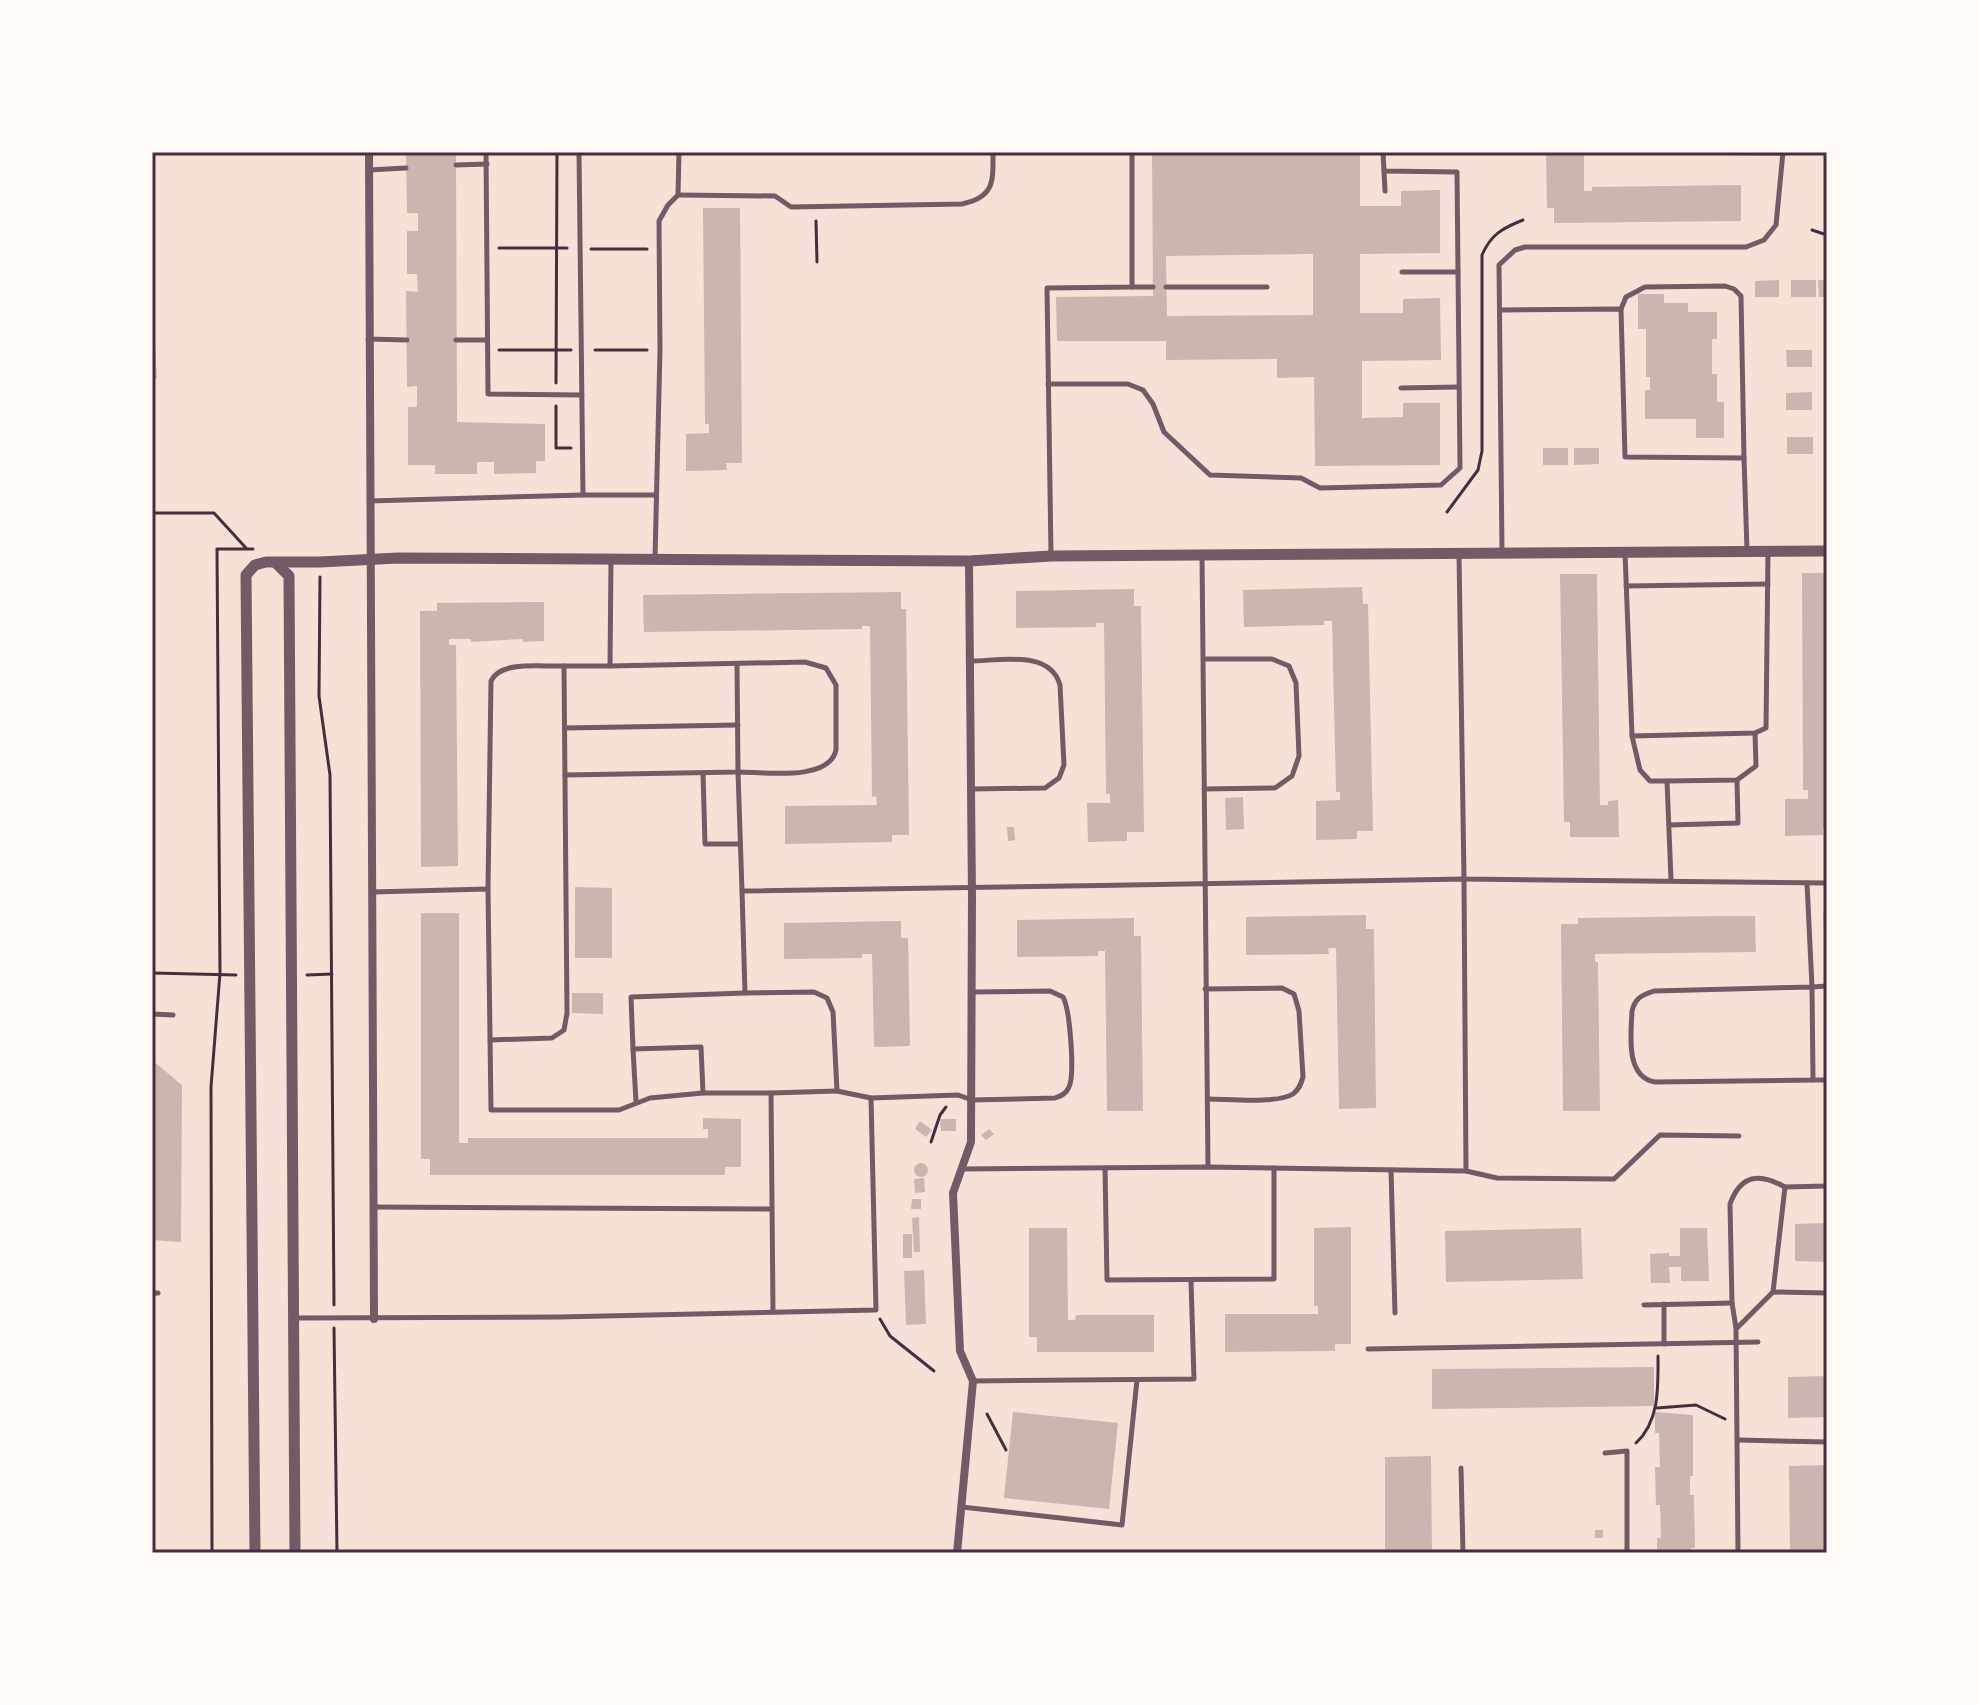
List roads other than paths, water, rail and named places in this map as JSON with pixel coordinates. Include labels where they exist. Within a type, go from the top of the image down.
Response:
[{"type":"street","points":[[369,152],[374,1319]]},
{"type":"street","points":[[255,1553],[246,575],[255,565],[398,558],[969,561],[1051,556],[1827,551]]},
{"type":"street","points":[[957,1553],[973,1381],[960,1351],[953,1193],[971,1142],[969,561]]},
{"type":"street","points":[[276,562],[283,566],[289,576],[295,1553]]},
{"type":"lane","points":[[486,152],[488,394],[582,395]]},
{"type":"lane","points":[[579,152],[583,495]]},
{"type":"lane","points":[[655,559],[660,350],[659,221],[678,195],[679,152]]},
{"type":"lane","points":[[678,195],[775,196],[791,207],[962,204],[980,200],[990,187],[993,152]]},
{"type":"lane","points":[[1132,152],[1132,287]]},
{"type":"lane","points":[[1383,152],[1385,191]]},
{"type":"lane","points":[[1502,552],[1499,265],[1515,250],[1525,247],[1746,247],[1764,240],[1776,225],[1782,153],[1668,152]]},
{"type":"lane","points":[[456,165],[487,164]]},
{"type":"lane","points":[[369,170],[406,168]]},
{"type":"lane","points":[[1048,384],[1128,384],[1143,390],[1153,404],[1164,432],[1210,475],[1301,478],[1320,488],[1441,485],[1460,468],[1457,172],[1384,171]]},
{"type":"lane","points":[[1402,272],[1458,272]]},
{"type":"lane","points":[[1744,458],[1625,457],[1621,309],[1626,297],[1645,287],[1725,286],[1741,296],[1747,551]]},
{"type":"lane","points":[[1051,556],[1047,288],[1153,287]]},
{"type":"lane","points":[[1166,287],[1267,287]]},
{"type":"lane","points":[[1500,310],[1621,309]]},
{"type":"lane","points":[[368,339],[407,340]]},
{"type":"lane","points":[[456,340],[487,340]]},
{"type":"lane","points":[[1401,388],[1458,387]]},
{"type":"lane","points":[[369,501],[656,495]]},
{"type":"lane","points":[[1625,551],[1632,736],[1640,770],[1650,781],[1737,780],[1756,766],[1755,733]]},
{"type":"lane","points":[[1632,736],[1755,733],[1766,728],[1768,551]]},
{"type":"lane","points":[[1459,553],[1466,1171]]},
{"type":"lane","points":[[1202,555],[1208,1167]]},
{"type":"lane","points":[[610,666],[611,559]]},
{"type":"lane","points":[[1626,586],[1768,584]]},
{"type":"lane","points":[[1204,659],[1272,659],[1289,666],[1296,683],[1299,756],[1292,776],[1275,788],[1204,789]]},
{"type":"lane","points":[[970,661],[1042,662],[1057,674],[1064,765],[1059,778],[1045,788],[971,789]]},
{"type":"lane","points":[[737,664],[745,993]]},
{"type":"lane","points":[[565,775],[814,771],[834,759],[836,685],[826,668],[817,664],[564,666],[505,669],[493,676],[488,889],[491,1110],[619,1110],[636,1102],[703,1093],[837,1091],[871,1098],[958,1095],[972,1100],[1055,1098],[1068,1090],[1071,1082],[1069,1015],[1063,997],[1050,991],[972,992]]},
{"type":"lane","points":[[490,1040],[552,1038],[564,1030],[567,1013],[564,666]]},
{"type":"lane","points":[[565,728],[738,725]]},
{"type":"lane","points":[[703,773],[705,844],[739,844]]},
{"type":"lane","points":[[1669,825],[1738,823],[1737,780]]},
{"type":"lane","points":[[1667,781],[1671,880]]},
{"type":"lane","points":[[742,891],[972,886],[1204,886],[1464,879],[1827,883]]},
{"type":"lane","points":[[1807,883],[1813,1080]]},
{"type":"lane","points":[[371,892],[488,889]]},
{"type":"lane","points":[[1827,986],[1654,991],[1637,999],[1631,1020],[1633,1060],[1641,1077],[1648,1081],[1827,1080]]},
{"type":"lane","points":[[1205,989],[1282,988],[1294,994],[1299,1011],[1303,1077],[1300,1087],[1291,1095],[1208,1099]]},
{"type":"lane","points":[[636,1102],[631,997],[814,992],[827,998],[833,1012],[837,1091]]},
{"type":"lane","points":[[152,1014],[173,1015]]},
{"type":"lane","points":[[633,1049],[701,1047],[703,1093]]},
{"type":"lane","points":[[771,1093],[773,1311]]},
{"type":"lane","points":[[295,1318],[876,1310],[871,1098]]},
{"type":"lane","points":[[963,1169],[1274,1168],[1466,1171],[1497,1178],[1614,1179],[1660,1135],[1739,1136]]},
{"type":"lane","points":[[1105,1168],[1107,1280],[1191,1281],[1274,1279],[1274,1168]]},
{"type":"lane","points":[[1391,1170],[1395,1313]]},
{"type":"lane","points":[[1738,1553],[1736,1329],[1732,1303],[1730,1204],[1735,1189],[1755,1178],[1767,1179],[1785,1187],[1827,1186]]},
{"type":"lane","points":[[1736,1329],[1773,1292],[1785,1187]]},
{"type":"lane","points":[[372,1207],[771,1209]]},
{"type":"lane","points":[[973,1381],[1194,1379],[1191,1281]]},
{"type":"lane","points":[[1773,1292],[1827,1293]]},
{"type":"lane","points":[[1644,1305],[1732,1303]]},
{"type":"lane","points":[[1661,1344],[1664,1304]]},
{"type":"lane","points":[[1368,1349],[1758,1342]]},
{"type":"lane","points":[[962,1507],[1122,1525],[1137,1380]]},
{"type":"lane","points":[[1738,1440],[1827,1442]]},
{"type":"lane","points":[[1605,1453],[1627,1451],[1627,1553]]},
{"type":"lane","points":[[1461,1468],[1463,1553]]}]
